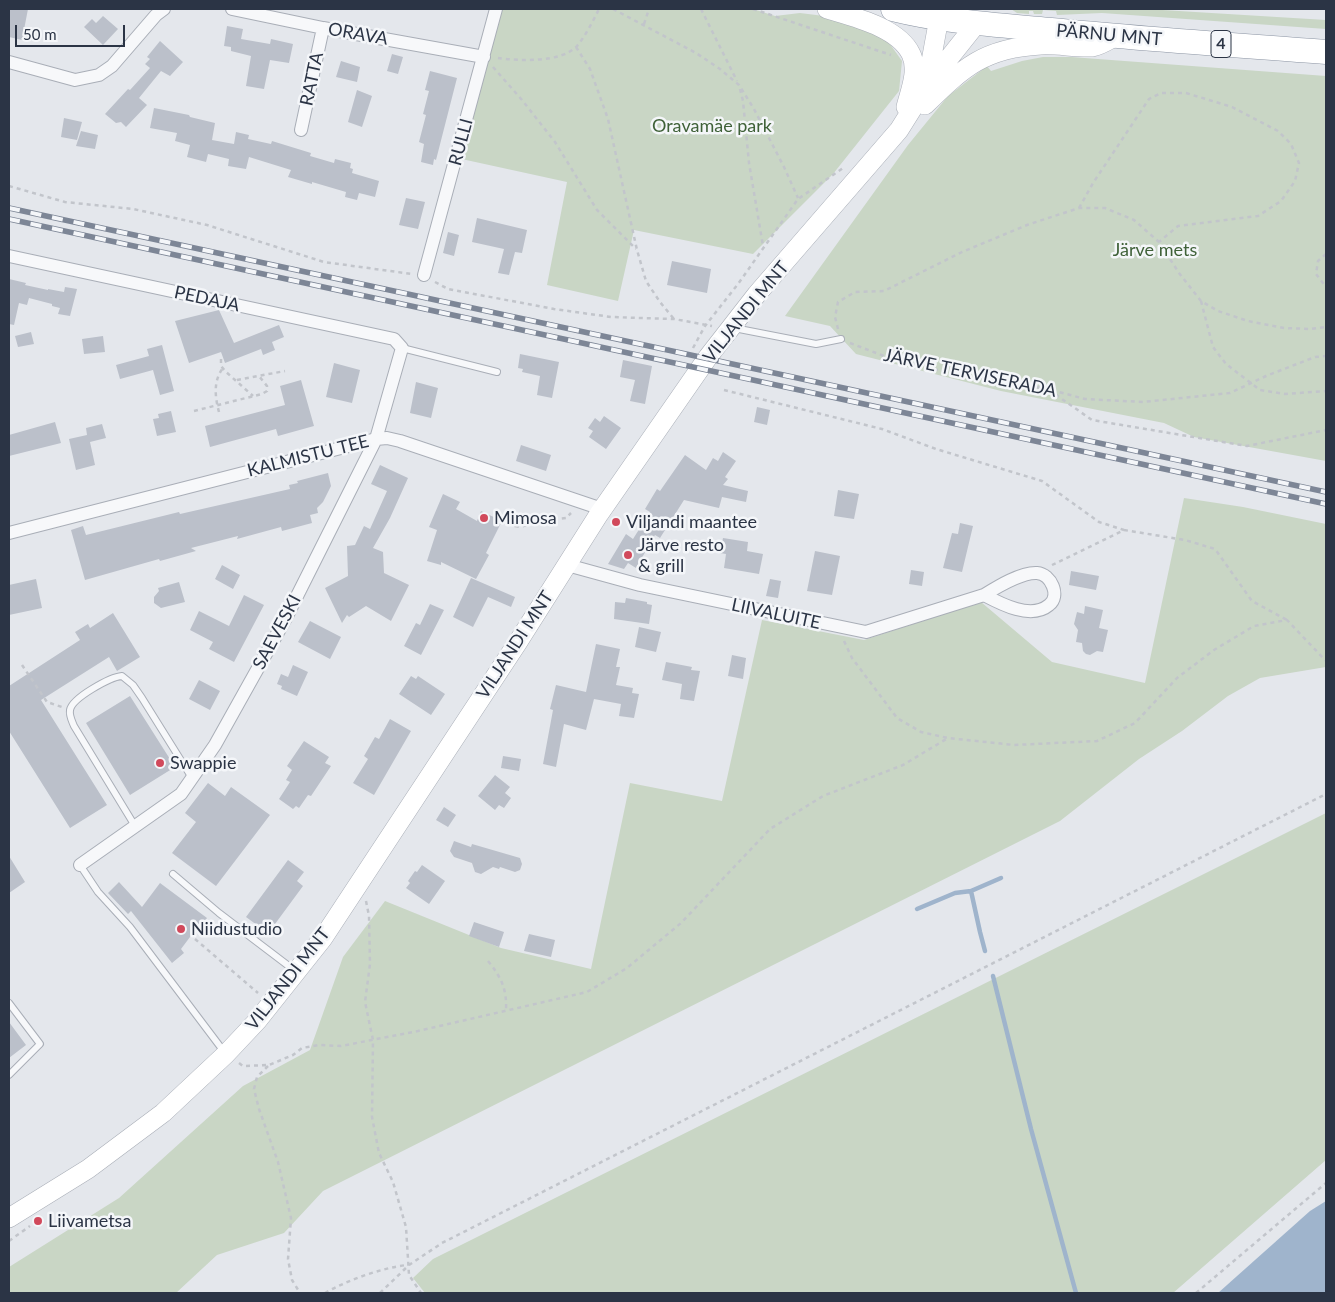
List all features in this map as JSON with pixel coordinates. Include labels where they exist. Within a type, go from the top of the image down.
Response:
[{"type":"highway","name":"PÄRNU MNT","points":[[893,9],[940,13],[978,13],[1116,36],[1326,52]]},
{"type":"main road","points":[[827,9],[869,22],[888,31],[900,40],[911,54],[914,68],[912,84],[899,130]]},
{"type":"main road","points":[[926,87],[940,13]]},
{"type":"main road","name":"VILJANDI MNT","points":[[9,1218],[88,1169],[163,1113],[258,1021],[323,938],[518,642],[602,509],[708,358],[757,294],[899,130],[926,87],[978,13]]},
{"type":"main road","points":[[899,130],[955,75],[988,55],[1041,45],[1093,47],[1116,36]]},
{"type":"street","points":[[9,62],[75,80],[99,75],[112,66],[156,15],[164,9]]},
{"type":"street","name":"ORAVA","points":[[232,9],[323,28],[484,57]]},
{"type":"street","name":"RULLI","points":[[424,275],[496,9]]},
{"type":"street","name":"RATTA","points":[[301,130],[323,28]]},
{"type":"street","name":"PEDAJA","points":[[9,256],[394,339],[402,348]]},
{"type":"street","name":"SAEVESKI","points":[[80,864],[181,794],[215,745],[286,618],[376,439],[402,348]]},
{"type":"street","name":"KALMISTU TEE","points":[[9,532],[376,439],[387,438],[602,509]]},
{"type":"street","name":"LIIVALUITE","points":[[567,564],[640,585],[866,632],[984,595],[1003,583],[1037,573]]},
{"type":"street","points":[[984,595],[1004,605],[1023,610],[1038,611],[1049,606],[1054,600],[1054,589],[1051,581],[1044,575],[1037,573]]},
{"type":"lane","points":[[731,328],[816,344],[841,339]]},
{"type":"lane","points":[[402,348],[498,372]]},
{"type":"lane","points":[[136,826],[74,726],[70,710],[74,702],[112,677],[122,676],[133,685],[142,698],[192,778]]},
{"type":"lane","points":[[80,864],[98,892],[130,927],[226,1054]]},
{"type":"lane","points":[[173,874],[218,912],[297,972]]},
{"type":"lane","points":[[9,1003],[40,1044],[9,1075]]},
{"type":"path","points":[[484,57],[528,60],[554,58],[576,47],[599,9]]},
{"type":"path","points":[[613,9],[696,53],[739,84],[744,102],[749,163],[763,246]]},
{"type":"path","points":[[644,24],[649,9]]},
{"type":"path","points":[[701,9],[784,167],[798,199]]},
{"type":"path","points":[[753,9],[897,57]]},
{"type":"path","points":[[576,47],[590,69],[608,119],[637,250],[646,281],[674,319]]},
{"type":"path","points":[[484,57],[522,100],[555,142],[597,210],[637,250]]},
{"type":"path","points":[[1079,208],[1093,183],[1149,99],[1161,93],[1186,93],[1232,107],[1278,131],[1291,144],[1299,163],[1294,181],[1281,201],[1258,216],[1178,226],[1159,242]]},
{"type":"path","points":[[705,326],[738,284],[798,199],[843,168],[848,162]]},
{"type":"path","points":[[9,186],[65,202],[133,209],[206,225],[324,262],[424,275],[448,289],[554,309],[611,317],[674,319],[705,326],[731,328]]},
{"type":"path","points":[[841,339],[835,317],[838,302],[855,292],[884,291],[990,239],[1079,208],[1105,208],[1134,220],[1159,242],[1179,273],[1201,300],[1218,311],[1248,321],[1284,328],[1310,329],[1326,327]]},
{"type":"path","points":[[1326,254],[1318,261],[1316,274],[1326,287]]},
{"type":"path","points":[[1201,300],[1213,346],[1226,364],[1260,390],[1285,394],[1326,391]]},
{"type":"path","name":"JÄRVE TERVISERADA","points":[[841,339],[884,356],[942,371],[1048,389],[1085,398],[1144,402],[1230,393],[1315,357],[1326,356]]},
{"type":"path","points":[[221,359],[223,368],[253,396]]},
{"type":"path","points":[[219,412],[216,382],[218,374],[223,368]]},
{"type":"path","points":[[237,381],[285,371]]},
{"type":"path","points":[[194,411],[267,391],[265,381],[259,376]]},
{"type":"path","points":[[1048,389],[1092,420],[1247,446],[1326,430]]},
{"type":"path","points":[[724,390],[882,429],[936,449],[1042,481],[1099,522],[1124,530],[1185,540],[1215,549],[1252,601],[1287,620],[1326,660]]},
{"type":"path","points":[[506,513],[508,520],[514,526],[525,526],[542,521],[566,518],[579,502]]},
{"type":"path","points":[[1037,573],[1124,530]]},
{"type":"path","points":[[836,626],[852,658],[897,718],[921,732],[948,738],[1014,746],[1097,740],[1135,723],[1177,678],[1214,650],[1254,626],[1287,620]]},
{"type":"path","points":[[22,665],[47,702],[70,710]]},
{"type":"path","points":[[300,1293],[292,1280],[288,1259],[291,1218],[278,1162],[254,1089],[257,1077],[269,1066],[293,1055],[302,1048],[319,1045],[341,1046],[373,1040],[587,992],[627,968],[681,923],[770,829],[823,796],[903,764],[948,738]]},
{"type":"path","points":[[380,1293],[408,1264],[442,1243],[1326,794]]},
{"type":"path","points":[[366,900],[370,916],[370,964],[365,1002],[373,1040],[372,1117],[379,1153],[393,1182],[406,1227],[409,1275],[421,1293]]},
{"type":"path","points":[[195,939],[258,994],[263,987]]},
{"type":"path","points":[[488,960],[499,974],[507,995],[506,1010]]},
{"type":"path","points":[[226,1054],[243,1066],[269,1066]]},
{"type":"path","points":[[1196,1293],[1326,1183]]},
{"type":"path","points":[[9,1241],[31,1226]]},
{"type":"path","points":[[325,1293],[390,1267],[408,1264]]},
{"type":"green space","name":"Oravamäe park","points":[[499,9],[753,9],[775,16],[800,13],[824,16],[885,37],[902,61],[899,91],[833,174],[753,254],[634,230],[618,301],[547,285],[567,182],[457,158]]},
{"type":"green space","points":[[1011,9],[1146,9],[1326,20],[1326,29],[1102,13],[1057,15],[1056,11],[1043,10],[1042,14],[1034,14],[1033,11],[1029,11],[1029,14],[1017,13]]},
{"type":"green space","name":"Järve mets","points":[[1043,57],[1071,57],[1326,76],[1326,461],[1194,437],[1164,423],[1001,391],[856,354],[830,326],[785,316],[908,145],[948,96],[987,66],[991,71],[1022,61]]},
{"type":"green space","points":[[1184,498],[1243,507],[1326,524],[1326,667],[1260,678],[1228,696],[1182,731],[1139,759],[1060,821],[323,1191],[284,1233],[217,1255],[176,1293],[9,1293],[9,1267],[119,1198],[243,1086],[310,1050],[343,957],[385,901],[501,948],[591,969],[630,783],[722,801],[762,620],[864,640],[981,602],[1052,662],[1145,683]]},
{"type":"green space","points":[[1326,813],[1326,1160],[1173,1293],[425,1293],[413,1278],[433,1259]]},
{"type":"water","points":[[1326,1201],[1326,1293],[1218,1293],[1310,1211]]},
{"type":"building","points":[[9,9],[28,9],[22,40],[9,37]]},
{"type":"building","points":[[103,16],[118,29],[103,45],[84,27],[92,19],[96,23]]},
{"type":"building","points":[[227,26],[243,29],[241,39],[270,44],[271,39],[293,44],[289,63],[270,60],[264,89],[246,86],[251,56],[231,51],[231,47],[224,46]]},
{"type":"building","points":[[160,41],[183,62],[170,76],[161,71],[139,98],[147,105],[126,127],[121,122],[116,123],[105,114],[150,68],[145,64],[150,59],[147,57]]},
{"type":"building","points":[[392,54],[403,57],[398,74],[387,71]]},
{"type":"building","points":[[341,61],[360,67],[357,82],[336,77]]},
{"type":"building","points":[[430,71],[457,78],[436,160],[434,159],[433,165],[421,162],[424,144],[419,142],[426,115],[423,114],[429,91],[425,90]]},
{"type":"building","points":[[357,90],[372,96],[362,127],[348,122]]},
{"type":"building","points":[[154,108],[189,115],[190,117],[215,123],[212,140],[234,144],[236,132],[249,135],[248,139],[271,144],[272,141],[311,153],[310,156],[334,163],[335,159],[351,163],[352,173],[379,181],[375,197],[359,193],[357,200],[345,197],[346,192],[288,177],[291,170],[249,157],[246,169],[228,166],[229,159],[208,154],[206,162],[187,157],[190,145],[175,141],[177,133],[150,128]]},
{"type":"building","points":[[64,118],[82,122],[77,140],[61,137]]},
{"type":"building","points":[[81,131],[98,135],[95,149],[76,146]]},
{"type":"building","points":[[406,198],[425,202],[418,229],[399,225]]},
{"type":"building","points":[[477,218],[527,230],[522,253],[515,252],[509,275],[498,273],[504,249],[472,242]]},
{"type":"building","points":[[448,232],[459,235],[454,256],[443,253]]},
{"type":"building","points":[[672,261],[711,269],[707,293],[667,285]]},
{"type":"building","points":[[9,279],[48,290],[64,292],[65,287],[77,289],[70,316],[58,314],[60,308],[52,306],[52,304],[29,298],[27,305],[19,303],[14,325],[9,324]]},
{"type":"building","points":[[219,310],[234,343],[279,325],[284,337],[272,342],[275,350],[263,355],[261,349],[225,363],[221,352],[189,363],[175,321]]},
{"type":"building","points":[[31,332],[34,344],[18,347],[15,336]]},
{"type":"building","points":[[103,336],[105,352],[84,354],[82,339]]},
{"type":"building","points":[[162,345],[174,391],[160,395],[153,370],[120,379],[116,365],[149,356],[147,349]]},
{"type":"building","points":[[520,354],[559,362],[552,398],[537,395],[540,376],[522,372],[523,369],[518,368]]},
{"type":"building","points":[[623,360],[652,366],[645,404],[630,401],[635,380],[620,377]]},
{"type":"building","points":[[334,363],[360,370],[352,403],[326,397]]},
{"type":"building","points":[[301,380],[314,426],[278,436],[276,429],[210,447],[205,426],[285,405],[280,386]]},
{"type":"building","points":[[416,382],[438,388],[431,418],[410,413]]},
{"type":"building","points":[[757,407],[770,410],[767,425],[754,422]]},
{"type":"building","points":[[171,411],[176,432],[157,436],[153,419],[159,418],[158,414]]},
{"type":"building","points":[[604,416],[621,428],[606,449],[589,437],[593,431],[588,428],[595,418],[600,422]]},
{"type":"building","points":[[55,422],[61,443],[9,456],[9,435]]},
{"type":"building","points":[[102,424],[106,438],[90,442],[95,465],[76,470],[69,439],[87,435],[86,428]]},
{"type":"building","points":[[521,445],[551,455],[546,471],[516,461]]},
{"type":"building","points":[[723,452],[736,461],[725,477],[728,479],[723,485],[748,491],[746,502],[722,497],[719,508],[684,500],[660,538],[655,535],[636,568],[628,563],[624,569],[608,564],[626,534],[633,539],[650,512],[645,509],[657,489],[660,491],[685,455],[706,470],[713,458],[718,461]]},
{"type":"building","points":[[380,465],[408,478],[390,518],[373,548],[383,552],[384,573],[409,585],[391,621],[366,606],[349,617],[347,615],[342,623],[325,588],[348,576],[347,546],[355,545],[364,526],[370,529],[387,491],[371,484]]},
{"type":"building","points":[[328,473],[331,486],[323,502],[317,508],[318,513],[310,515],[312,523],[282,531],[281,527],[237,539],[238,536],[191,548],[196,551],[160,561],[159,559],[85,580],[71,530],[83,526],[86,535],[179,512],[180,514],[290,489],[289,485],[298,483],[297,481]]},
{"type":"building","points":[[838,490],[859,494],[854,519],[834,516]]},
{"type":"building","points":[[443,494],[460,502],[456,509],[477,521],[481,511],[502,521],[486,553],[489,555],[476,579],[441,562],[441,565],[427,561],[437,530],[429,527]]},
{"type":"building","points":[[960,523],[973,526],[962,572],[943,568],[952,533],[958,534]]},
{"type":"building","points":[[723,538],[748,542],[747,551],[763,554],[759,574],[724,568],[726,554],[720,553]]},
{"type":"building","points":[[815,551],[840,556],[832,595],[807,591]]},
{"type":"building","points":[[222,565],[240,575],[233,589],[215,579]]},
{"type":"building","points":[[911,570],[924,572],[922,586],[909,584]]},
{"type":"building","points":[[1071,571],[1099,576],[1096,590],[1069,585]]},
{"type":"building","points":[[471,578],[515,597],[511,607],[488,597],[473,627],[453,617]]},
{"type":"building","points":[[36,579],[42,608],[9,615],[9,585]]},
{"type":"building","points":[[770,579],[781,581],[778,598],[766,596]]},
{"type":"building","points":[[179,582],[185,602],[161,608],[154,603],[154,597],[159,591],[158,588]]},
{"type":"building","points":[[244,595],[264,605],[234,662],[209,649],[213,642],[190,630],[199,611],[229,626]]},
{"type":"building","points":[[626,598],[647,602],[647,604],[652,605],[649,624],[614,619],[615,602],[625,603]]},
{"type":"building","points":[[430,604],[444,610],[421,655],[404,646],[416,623],[420,625]]},
{"type":"building","points":[[1085,606],[1103,610],[1099,628],[1108,630],[1103,652],[1097,651],[1090,655],[1086,654],[1083,651],[1082,643],[1076,642],[1078,630],[1074,624],[1077,612],[1084,614]]},
{"type":"building","points":[[113,613],[140,657],[117,671],[109,657],[41,700],[107,805],[70,828],[9,731],[9,686],[80,640],[75,632],[88,624],[90,628]]},
{"type":"building","points":[[310,621],[341,637],[330,659],[298,642]]},
{"type":"building","points":[[639,627],[661,632],[656,652],[635,647]]},
{"type":"building","points":[[596,644],[620,649],[616,667],[620,667],[616,685],[633,688],[632,693],[639,694],[634,718],[619,716],[621,704],[594,699],[586,730],[564,724],[556,767],[543,764],[553,710],[550,709],[556,685],[586,692]]},
{"type":"building","points":[[732,655],[746,658],[743,679],[728,676]]},
{"type":"building","points":[[666,662],[692,667],[691,670],[700,671],[694,701],[680,699],[682,684],[662,680]]},
{"type":"building","points":[[293,665],[308,672],[297,696],[281,689],[282,686],[277,684],[281,674],[288,677]]},
{"type":"building","points":[[411,676],[416,679],[418,676],[445,694],[431,715],[399,694]]},
{"type":"building","points":[[199,680],[220,691],[210,710],[189,699]]},
{"type":"building","points":[[130,696],[175,767],[130,795],[86,723]]},
{"type":"building","points":[[390,719],[411,731],[374,795],[353,783],[368,759],[364,756],[375,737],[379,739]]},
{"type":"building","points":[[304,741],[329,757],[325,763],[331,766],[311,796],[308,795],[299,808],[296,806],[293,809],[279,799],[290,782],[286,780],[292,770],[287,766]]},
{"type":"building","points":[[503,756],[521,759],[519,771],[501,768]]},
{"type":"building","points":[[495,775],[510,787],[505,793],[511,798],[504,808],[499,805],[495,810],[478,796]]},
{"type":"building","points":[[208,783],[225,796],[231,787],[270,815],[216,886],[172,853],[196,822],[185,813]]},
{"type":"building","points":[[444,807],[456,815],[448,827],[436,820]]},
{"type":"building","points":[[454,841],[471,847],[472,844],[520,858],[522,864],[520,870],[515,872],[500,867],[499,869],[493,867],[481,874],[475,872],[472,863],[454,857],[450,851]]},
{"type":"building","points":[[9,856],[25,882],[9,893]]},
{"type":"building","points":[[288,860],[304,872],[297,881],[303,886],[275,924],[268,919],[261,928],[246,917]]},
{"type":"building","points":[[422,865],[445,881],[429,904],[406,888],[410,883],[408,881]]},
{"type":"building","points":[[119,882],[142,907],[160,883],[207,918],[195,935],[193,933],[181,949],[184,953],[172,963],[131,911],[128,914],[108,893]]},
{"type":"building","points":[[474,922],[504,932],[499,947],[469,936]]},
{"type":"building","points":[[529,934],[555,940],[551,957],[524,951]]},
{"type":"building","points":[[9,1022],[26,1045],[9,1058]]},
{"type":"waterway","points":[[917,909],[955,893],[971,891],[1001,878]]},
{"type":"waterway","points":[[971,891],[985,951]]},
{"type":"waterway","points":[[993,976],[1031,1129],[1076,1293]]},
{"type":"railway","points":[[9,208],[1326,492]]},
{"type":"railway","points":[[9,219],[1326,504]]},
{"type":"place","name":"Mimosa","points":[[484,518]]},
{"type":"place","name":"Viljandi maantee","points":[[616,522]]},
{"type":"place","name":"Järve resto & grill","points":[[628,555]]},
{"type":"place","name":"Swappie","points":[[160,763]]},
{"type":"place","name":"Niidustudio","points":[[181,929]]},
{"type":"place","name":"Liivametsa","points":[[38,1221]]}]
